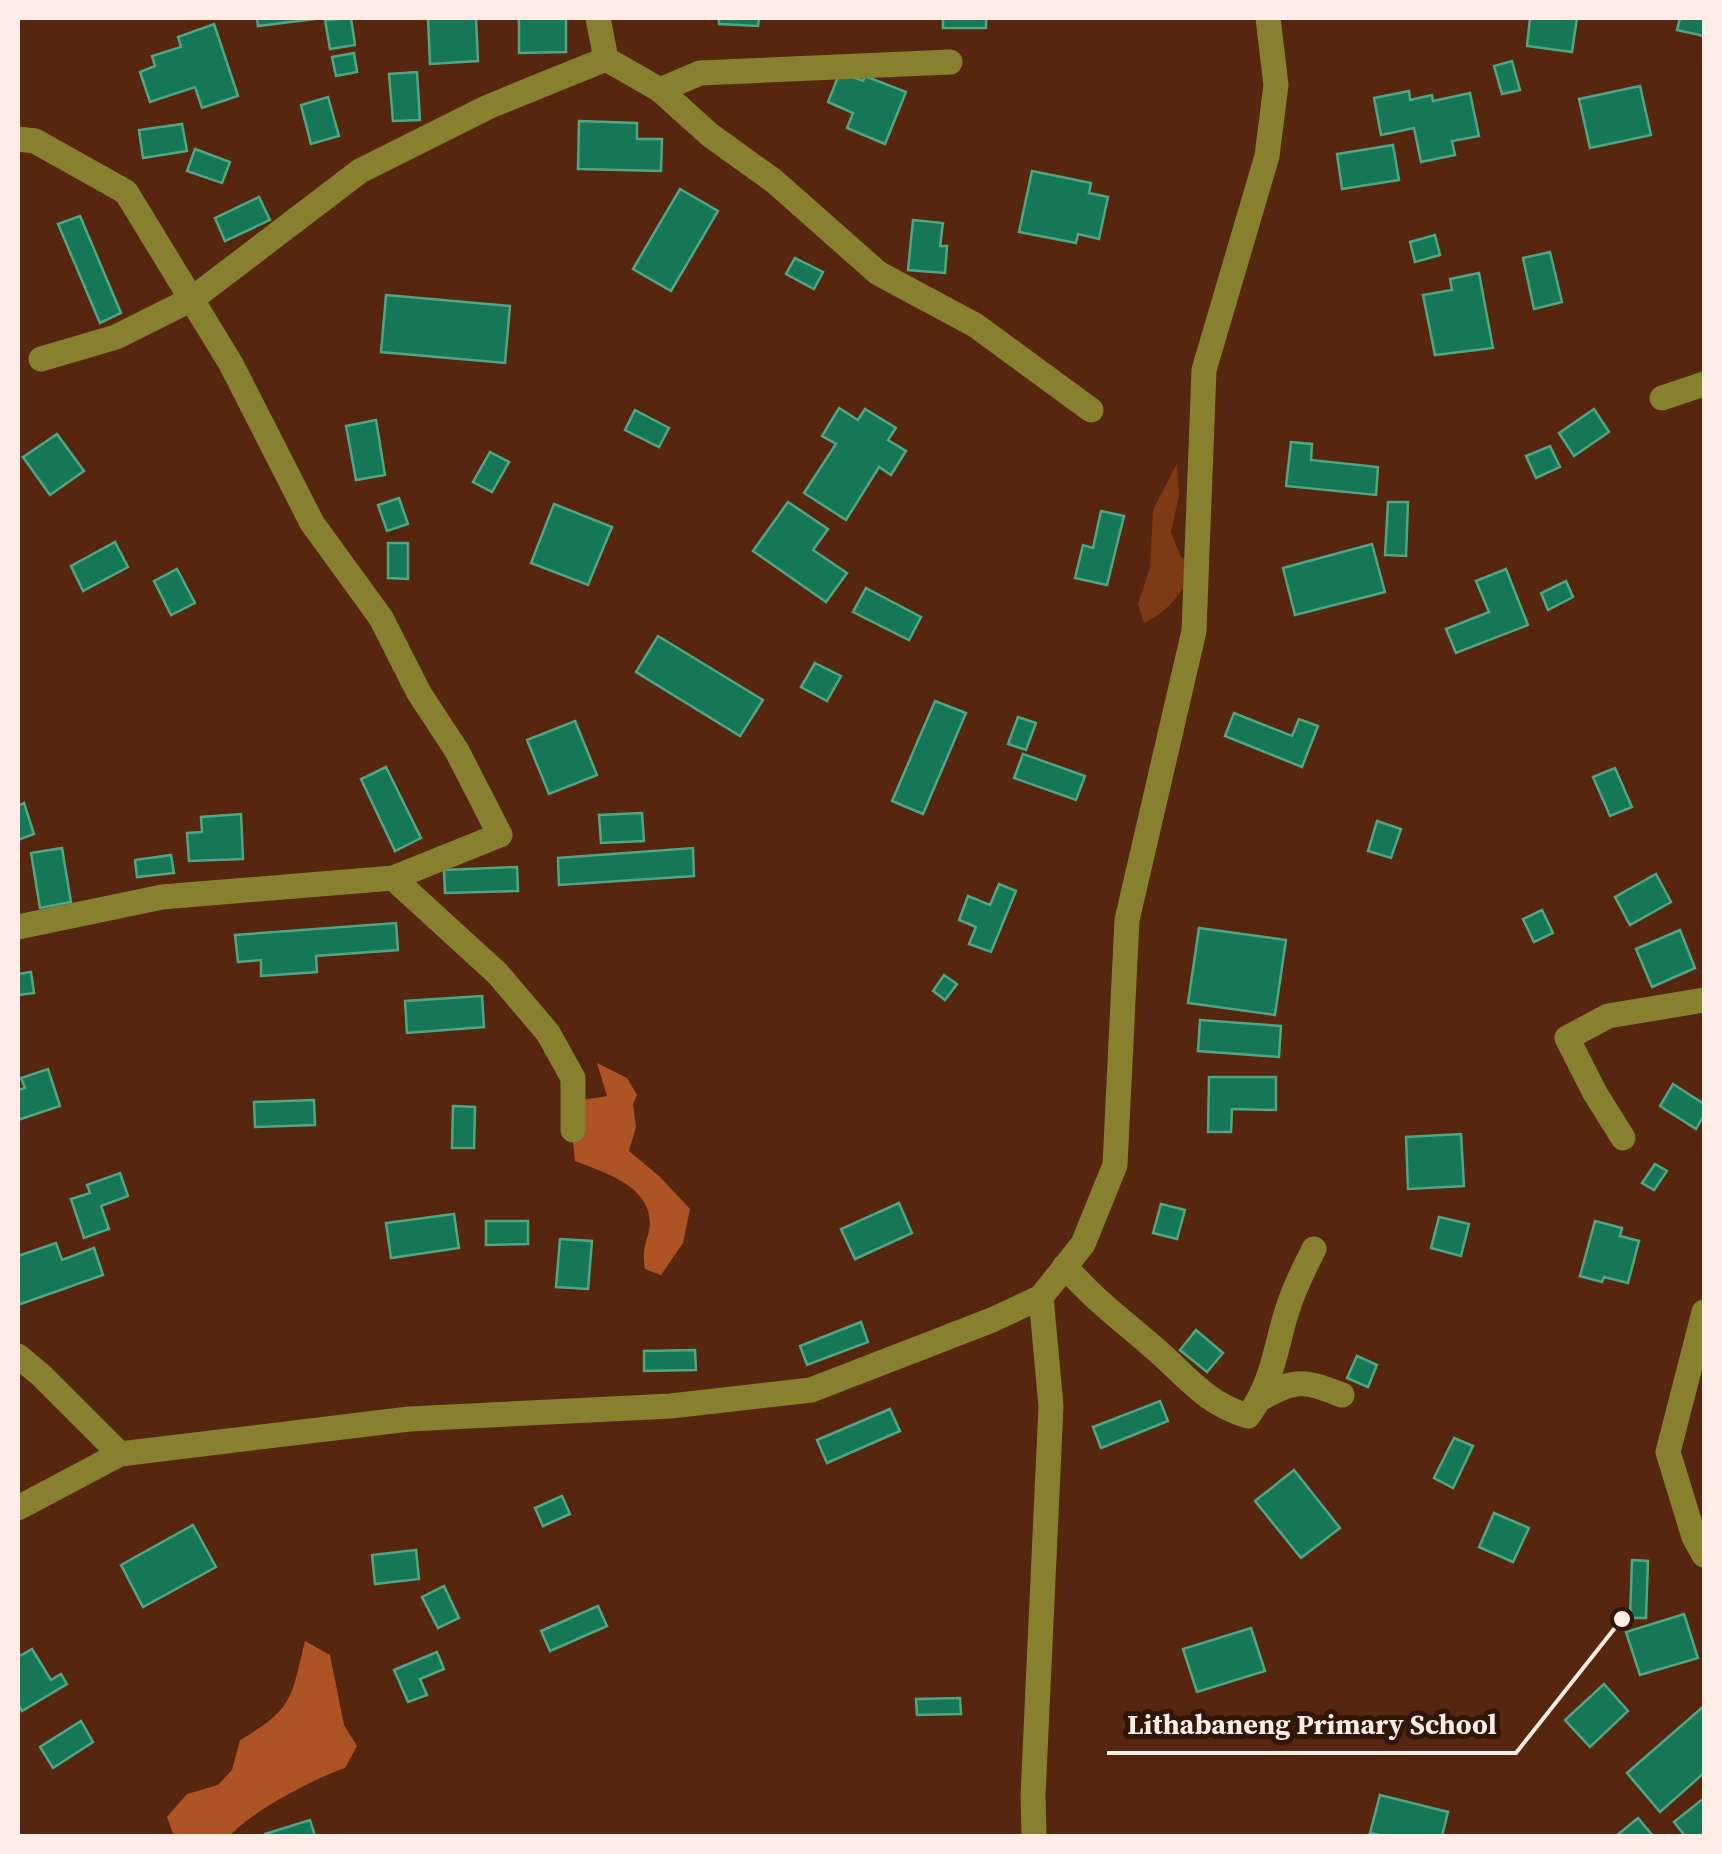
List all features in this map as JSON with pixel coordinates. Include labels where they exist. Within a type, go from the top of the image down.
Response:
[{"type":"street","points":[[598,18],[606,59],[660,90],[710,134],[774,181],[878,273],[975,325],[1092,410]]},
{"type":"street","points":[[18,1508],[120,1454],[409,1419],[671,1406],[811,1390],[992,1320],[1040,1297],[1083,1244],[1115,1165],[1127,920],[1194,631],[1204,370],[1267,156],[1276,85],[1268,18]]},
{"type":"street","points":[[41,359],[116,337],[192,300],[360,170],[488,106],[606,59]]},
{"type":"street","points":[[660,90],[700,72],[950,62]]},
{"type":"street","points":[[18,138],[34,142],[126,192],[231,364],[312,524],[381,618],[500,836],[393,878],[162,897],[18,927]]},
{"type":"street","points":[[1662,398],[1704,384]]},
{"type":"street","points":[[393,878],[498,974],[548,1033],[573,1078],[573,1130]]},
{"type":"street","points":[[1623,1138],[1567,1038],[1608,1016],[1704,1000]]},
{"type":"street","points":[[1065,1266],[1093,1300],[1220,1408],[1248,1416],[1262,1398],[1285,1317],[1314,1249]]},
{"type":"street","points":[[1034,1836],[1032,1796],[1050,1406],[1040,1297]]},
{"type":"street","points":[[1704,1312],[1668,1452],[1694,1537],[1704,1555]]},
{"type":"street","points":[[18,1356],[120,1454]]},
{"type":"street","points":[[1262,1398],[1285,1384],[1310,1383],[1342,1395]]},
{"type":"shaded area","points":[[1177,463],[1179,495],[1171,532],[1181,557],[1194,565],[1175,599],[1144,623],[1138,604],[1150,568],[1153,510]]},
{"type":"shaded area","points":[[597,1063],[627,1078],[637,1095],[633,1104],[636,1127],[629,1151],[690,1209],[683,1243],[661,1275],[645,1269],[649,1216],[637,1193],[614,1177],[575,1161],[573,1141],[582,1100],[607,1096]]},
{"type":"shaded area","points":[[305,1641],[330,1655],[344,1725],[357,1746],[345,1768],[284,1797],[230,1836],[174,1836],[167,1817],[187,1794],[218,1785],[232,1770],[240,1740],[271,1719],[288,1700]]},
{"type":"building","points":[[257,18],[323,18],[258,26]]},
{"type":"building","points":[[351,18],[355,45],[330,49],[325,20]]},
{"type":"building","points":[[428,18],[476,18],[478,61],[430,64]]},
{"type":"building","points":[[519,18],[566,18],[566,52],[519,53]]},
{"type":"building","points":[[719,18],[759,18],[758,26],[719,24]]},
{"type":"building","points":[[943,18],[986,18],[986,28],[943,28]]},
{"type":"building","points":[[1530,18],[1577,18],[1572,52],[1527,46]]},
{"type":"building","points":[[1680,18],[1704,18],[1704,36],[1677,30]]},
{"type":"building","points":[[214,24],[238,96],[202,108],[195,87],[150,102],[140,72],[155,66],[152,56],[181,47],[178,37]]},
{"type":"building","points":[[354,53],[357,72],[336,76],[332,57]]},
{"type":"building","points":[[1512,61],[1520,90],[1502,94],[1494,66]]},
{"type":"building","points":[[417,72],[420,120],[393,121],[389,74]]},
{"type":"building","points":[[840,72],[863,81],[865,76],[906,92],[885,144],[847,128],[853,113],[828,102]]},
{"type":"building","points":[[1640,86],[1651,135],[1590,148],[1579,99]]},
{"type":"building","points":[[1409,91],[1410,100],[1432,95],[1433,101],[1470,93],[1479,136],[1452,141],[1455,155],[1421,162],[1414,128],[1381,135],[1374,98]]},
{"type":"building","points":[[328,97],[339,136],[311,144],[301,105]]},
{"type":"building","points":[[579,121],[637,123],[637,139],[662,139],[661,171],[578,169]]},
{"type":"building","points":[[182,124],[187,151],[143,158],[139,130]]},
{"type":"building","points":[[1393,145],[1399,180],[1342,189],[1337,154]]},
{"type":"building","points":[[195,149],[230,162],[222,183],[187,171]]},
{"type":"building","points":[[1032,171],[1091,183],[1089,193],[1108,197],[1099,239],[1078,234],[1076,243],[1019,232]]},
{"type":"building","points":[[680,189],[718,211],[671,291],[633,269]]},
{"type":"building","points":[[259,197],[270,220],[225,241],[215,218]]},
{"type":"building","points":[[80,216],[121,313],[100,323],[58,224]]},
{"type":"building","points":[[913,220],[943,223],[940,246],[947,246],[945,273],[908,270]]},
{"type":"building","points":[[1435,235],[1440,255],[1415,262],[1410,242]]},
{"type":"building","points":[[1550,252],[1562,302],[1534,309],[1523,258]]},
{"type":"building","points":[[795,258],[823,272],[814,289],[786,274]]},
{"type":"building","points":[[1479,273],[1493,348],[1435,355],[1423,295],[1452,290],[1450,279]]},
{"type":"building","points":[[386,295],[510,306],[505,363],[381,352]]},
{"type":"building","points":[[839,408],[858,420],[865,409],[896,428],[888,440],[906,451],[891,475],[879,467],[846,520],[804,493],[836,444],[822,436]]},
{"type":"building","points":[[1594,409],[1609,432],[1574,456],[1559,433]]},
{"type":"building","points":[[635,410],[669,428],[659,447],[625,430]]},
{"type":"building","points":[[376,420],[385,475],[356,480],[346,426]]},
{"type":"building","points":[[57,434],[84,471],[50,495],[23,457]]},
{"type":"building","points":[[1291,442],[1312,444],[1311,460],[1378,467],[1376,495],[1286,486]]},
{"type":"building","points":[[1550,446],[1560,467],[1536,478],[1526,456]]},
{"type":"building","points":[[490,452],[509,462],[492,492],[473,482]]},
{"type":"building","points":[[399,498],[408,524],[387,531],[378,505]]},
{"type":"building","points":[[788,502],[828,529],[813,550],[847,573],[826,602],[753,551]]},
{"type":"building","points":[[1388,502],[1408,502],[1406,556],[1385,555]]},
{"type":"building","points":[[554,504],[612,527],[588,585],[531,563]]},
{"type":"building","points":[[1101,511],[1124,516],[1107,585],[1075,578],[1083,545],[1093,548]]},
{"type":"building","points":[[115,542],[128,567],[83,591],[71,566]]},
{"type":"building","points":[[388,543],[408,543],[408,579],[388,578]]},
{"type":"building","points":[[1372,544],[1385,592],[1295,615],[1283,568]]},
{"type":"building","points":[[177,569],[195,603],[171,615],[154,581]]},
{"type":"building","points":[[1506,569],[1528,625],[1456,653],[1446,629],[1489,612],[1476,581]]},
{"type":"building","points":[[1566,581],[1573,597],[1548,610],[1541,593]]},
{"type":"building","points":[[866,588],[921,617],[909,640],[853,612]]},
{"type":"building","points":[[658,636],[763,700],[740,736],[636,672]]},
{"type":"building","points":[[815,663],[841,676],[827,701],[801,687]]},
{"type":"building","points":[[935,701],[966,713],[923,814],[892,801]]},
{"type":"building","points":[[1234,713],[1292,736],[1299,719],[1318,726],[1302,767],[1225,736]]},
{"type":"building","points":[[1018,717],[1036,723],[1026,750],[1008,744]]},
{"type":"building","points":[[575,721],[597,775],[549,794],[527,740]]},
{"type":"building","points":[[1023,754],[1085,776],[1076,800],[1014,778]]},
{"type":"building","points":[[386,767],[421,838],[395,851],[361,779]]},
{"type":"building","points":[[1615,768],[1632,807],[1610,816],[1593,777]]},
{"type":"building","points":[[24,803],[34,834],[18,840],[18,806]]},
{"type":"building","points":[[642,813],[644,841],[601,843],[599,815]]},
{"type":"building","points":[[241,814],[243,859],[189,861],[187,833],[202,832],[201,817]]},
{"type":"building","points":[[1377,821],[1401,829],[1391,858],[1368,851]]},
{"type":"building","points":[[62,848],[71,902],[40,908],[31,853]]},
{"type":"building","points":[[693,848],[694,876],[559,885],[558,858]]},
{"type":"building","points":[[171,855],[174,873],[137,877],[135,860]]},
{"type":"building","points":[[517,867],[518,891],[445,893],[444,870]]},
{"type":"building","points":[[1656,874],[1671,902],[1630,925],[1615,897]]},
{"type":"building","points":[[999,884],[1016,891],[991,952],[969,944],[976,927],[959,920],[968,896],[990,905]]},
{"type":"building","points":[[1542,910],[1553,933],[1534,942],[1523,919]]},
{"type":"building","points":[[396,923],[398,950],[316,956],[317,972],[261,976],[261,960],[238,962],[235,935]]},
{"type":"building","points":[[1199,928],[1286,940],[1275,1015],[1188,1003]]},
{"type":"building","points":[[1680,930],[1695,968],[1652,987],[1636,949]]},
{"type":"building","points":[[31,972],[34,993],[18,995],[18,974]]},
{"type":"building","points":[[944,975],[957,984],[945,1000],[933,991]]},
{"type":"building","points":[[482,996],[484,1027],[407,1033],[405,1001]]},
{"type":"building","points":[[1200,1020],[1281,1026],[1279,1057],[1198,1051]]},
{"type":"building","points":[[48,1069],[60,1106],[18,1120],[18,1090],[25,1088],[21,1078]]},
{"type":"building","points":[[1209,1077],[1276,1077],[1276,1110],[1232,1109],[1231,1132],[1208,1132]]},
{"type":"building","points":[[1673,1084],[1704,1104],[1704,1115],[1696,1129],[1660,1106]]},
{"type":"building","points":[[314,1100],[315,1125],[255,1127],[254,1102]]},
{"type":"building","points":[[453,1106],[475,1107],[474,1148],[452,1148]]},
{"type":"building","points":[[1461,1134],[1464,1186],[1408,1189],[1406,1137]]},
{"type":"building","points":[[1655,1164],[1667,1171],[1654,1190],[1642,1183]]},
{"type":"building","points":[[120,1173],[128,1196],[101,1206],[109,1229],[84,1238],[71,1199],[90,1193],[87,1185]]},
{"type":"building","points":[[899,1203],[912,1233],[855,1259],[841,1229]]},
{"type":"building","points":[[1161,1204],[1185,1210],[1177,1239],[1153,1233]]},
{"type":"building","points":[[454,1214],[459,1248],[391,1258],[386,1223]]},
{"type":"building","points":[[1439,1217],[1469,1224],[1461,1256],[1431,1248]]},
{"type":"building","points":[[486,1221],[528,1221],[528,1244],[486,1245]]},
{"type":"building","points":[[1595,1221],[1622,1228],[1620,1236],[1639,1241],[1628,1283],[1580,1276]]},
{"type":"building","points":[[560,1239],[592,1241],[588,1289],[556,1287]]},
{"type":"building","points":[[56,1243],[62,1260],[94,1248],[103,1275],[18,1305],[18,1256]]},
{"type":"building","points":[[861,1322],[868,1342],[807,1365],[800,1346]]},
{"type":"building","points":[[1196,1330],[1223,1353],[1207,1372],[1180,1350]]},
{"type":"building","points":[[695,1350],[696,1370],[644,1371],[644,1351]]},
{"type":"building","points":[[1357,1356],[1377,1365],[1368,1387],[1347,1378]]},
{"type":"building","points":[[1160,1401],[1168,1421],[1101,1448],[1093,1427]]},
{"type":"building","points":[[890,1409],[900,1431],[827,1463],[817,1440]]},
{"type":"building","points":[[1454,1438],[1473,1446],[1453,1488],[1434,1478]]},
{"type":"building","points":[[1294,1470],[1340,1528],[1301,1558],[1255,1501]]},
{"type":"building","points":[[562,1496],[570,1514],[543,1526],[535,1508]]},
{"type":"building","points":[[1494,1513],[1529,1528],[1513,1562],[1479,1547]]},
{"type":"building","points":[[193,1525],[216,1567],[143,1607],[121,1565]]},
{"type":"building","points":[[416,1550],[419,1579],[375,1584],[372,1555]]},
{"type":"building","points":[[1632,1560],[1648,1561],[1646,1618],[1630,1618]]},
{"type":"building","points":[[444,1586],[459,1618],[438,1628],[422,1597]]},
{"type":"building","points":[[598,1606],[607,1626],[550,1651],[541,1631]]},
{"type":"building","points":[[1684,1614],[1698,1658],[1640,1675],[1626,1632]]},
{"type":"building","points":[[1251,1628],[1265,1671],[1197,1692],[1183,1649]]},
{"type":"building","points":[[32,1649],[51,1680],[61,1674],[67,1684],[22,1711],[18,1703],[18,1657]]},
{"type":"building","points":[[437,1652],[444,1669],[420,1679],[427,1695],[408,1702],[394,1670]]},
{"type":"building","points":[[1604,1684],[1628,1711],[1590,1747],[1565,1720]]},
{"type":"building","points":[[960,1698],[961,1714],[917,1715],[916,1699]]},
{"type":"building","points":[[1704,1706],[1704,1773],[1660,1812],[1627,1773]]},
{"type":"building","points":[[81,1721],[93,1742],[53,1768],[40,1747]]},
{"type":"building","points":[[1380,1795],[1448,1812],[1442,1836],[1370,1833]]},
{"type":"building","points":[[1704,1798],[1704,1836],[1685,1836],[1674,1822]]},
{"type":"building","points":[[1638,1818],[1653,1836],[1616,1836]]},
{"type":"building","points":[[310,1820],[315,1836],[265,1836],[265,1834]]},
{"type":"place","name":"Lithabaneng Primary School","points":[[1622,1619]]}]
